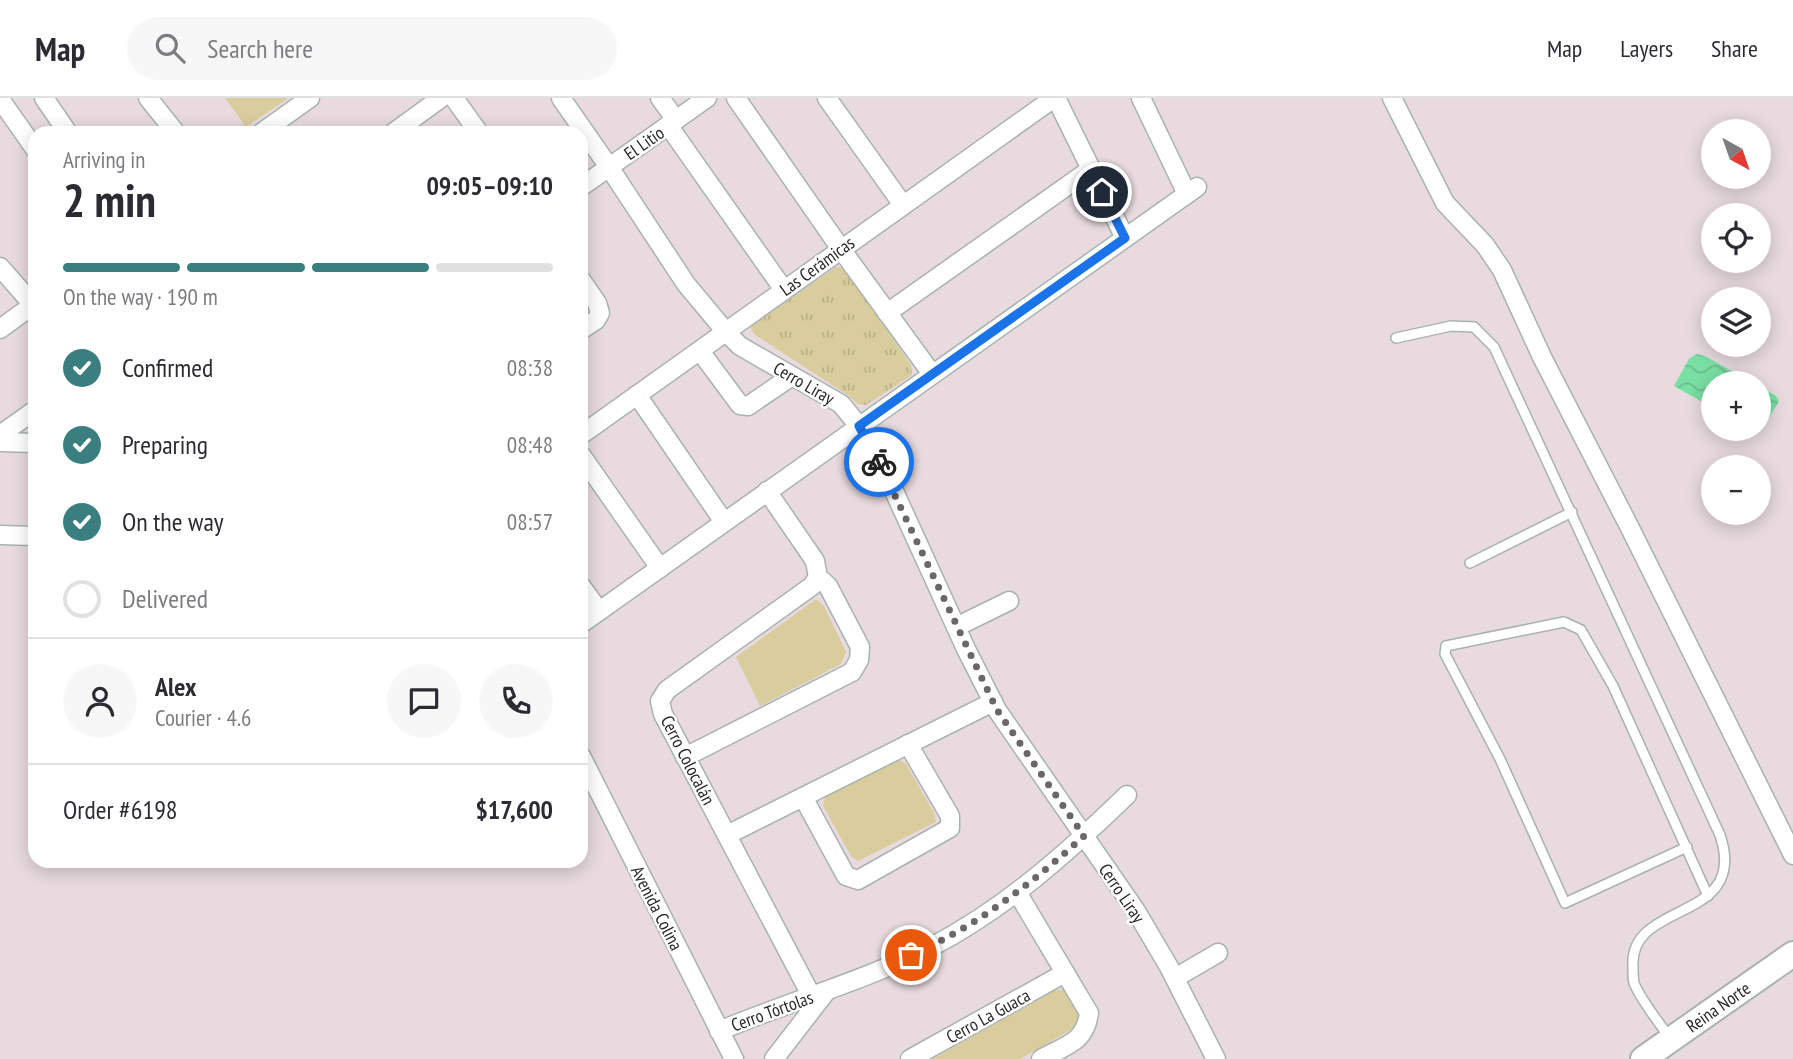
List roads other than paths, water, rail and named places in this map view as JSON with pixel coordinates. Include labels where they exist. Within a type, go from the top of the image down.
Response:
[{"type":"street","points":[[44,98],[63,126]]},
{"type":"street","points":[[148,98],[170,126]]},
{"type":"street","points":[[271,126],[310,98]]},
{"type":"street","points":[[403,126],[441,98]]},
{"type":"street","points":[[454,98],[474,126]]},
{"type":"street","name":"Cerro Liray","points":[[561,98],[580,126]]},
{"type":"street","points":[[660,98],[672,123],[785,290]]},
{"type":"street","name":"El Litio","points":[[588,182],[707,98]]},
{"type":"street","points":[[736,98],[932,374]]},
{"type":"street","points":[[827,98],[903,205]]},
{"type":"street","points":[[1055,98],[1125,238]]},
{"type":"street","name":"Las Cerámicas","points":[[588,430],[1055,98]]},
{"type":"street","points":[[588,619],[1192,190],[1141,98]]},
{"type":"street","points":[[1392,98],[1445,202],[1485,244],[1502,270],[1542,357],[1793,855]]},
{"type":"street","points":[[0,99],[28,139]]},
{"type":"street","name":"Cerro Liray","points":[[588,137],[685,284],[726,332],[740,346],[841,404],[859,426],[894,491],[993,702],[1136,911],[1175,978],[1216,1059]]},
{"type":"street","points":[[887,313],[1091,169]]},
{"type":"street","points":[[0,267],[28,299]]},
{"type":"street","points":[[588,290],[600,313],[588,325]]},
{"type":"street","points":[[0,329],[28,310]]},
{"type":"street","points":[[699,351],[740,405],[748,406],[792,376]]},
{"type":"street","points":[[637,395],[724,522]]},
{"type":"street","points":[[0,435],[28,415]]},
{"type":"street","points":[[0,442],[28,443]]},
{"type":"street","points":[[588,465],[660,568]]},
{"type":"street","points":[[685,757],[852,672],[859,660],[860,647],[828,586],[818,577],[815,561],[767,491]]},
{"type":"street","points":[[0,536],[28,536]]},
{"type":"street","name":"Cerro Colocalán","points":[[818,577],[812,586],[667,690],[660,701],[663,714],[727,835],[819,994]]},
{"type":"street","points":[[588,596],[599,611]]},
{"type":"street","points":[[956,627],[1009,601]]},
{"type":"street","points":[[727,835],[993,702]]},
{"type":"street","points":[[803,797],[846,876],[858,880],[950,828],[950,816],[908,744]]},
{"type":"street","name":"Avenida Colina","points":[[588,770],[734,1059]]},
{"type":"street","name":"Cerro Tórtolas","points":[[719,1031],[819,994],[933,946],[997,907],[1043,873],[1127,795]]},
{"type":"street","points":[[1017,892],[1089,1013],[1087,1028],[1080,1037],[1041,1059]]},
{"type":"street","points":[[1175,978],[1218,953]]},
{"type":"street","name":"Reina Norte","points":[[1643,1059],[1793,954]]},
{"type":"street","name":"Cerro La Guaca","points":[[910,1059],[1065,973]]},
{"type":"street","name":"Cerro Tórtolas","points":[[774,1059],[819,994]]},
{"type":"lane","points":[[1396,338],[1451,326],[1474,327],[1494,347],[1720,835],[1726,854],[1721,880],[1709,896],[1645,931],[1632,956],[1634,983],[1671,1040]]},
{"type":"lane","points":[[1470,563],[1572,512]]},
{"type":"lane","points":[[1687,847],[1565,903],[1500,759],[1445,654],[1446,646],[1564,622],[1581,630],[1613,685],[1687,847],[1709,896]]},
{"type":"water","points":[[1696,354],[1701,355],[1732,371],[1701,371],[1701,401],[1674,386],[1689,359]]},
{"type":"water","points":[[1771,393],[1779,401],[1771,414]]}]
